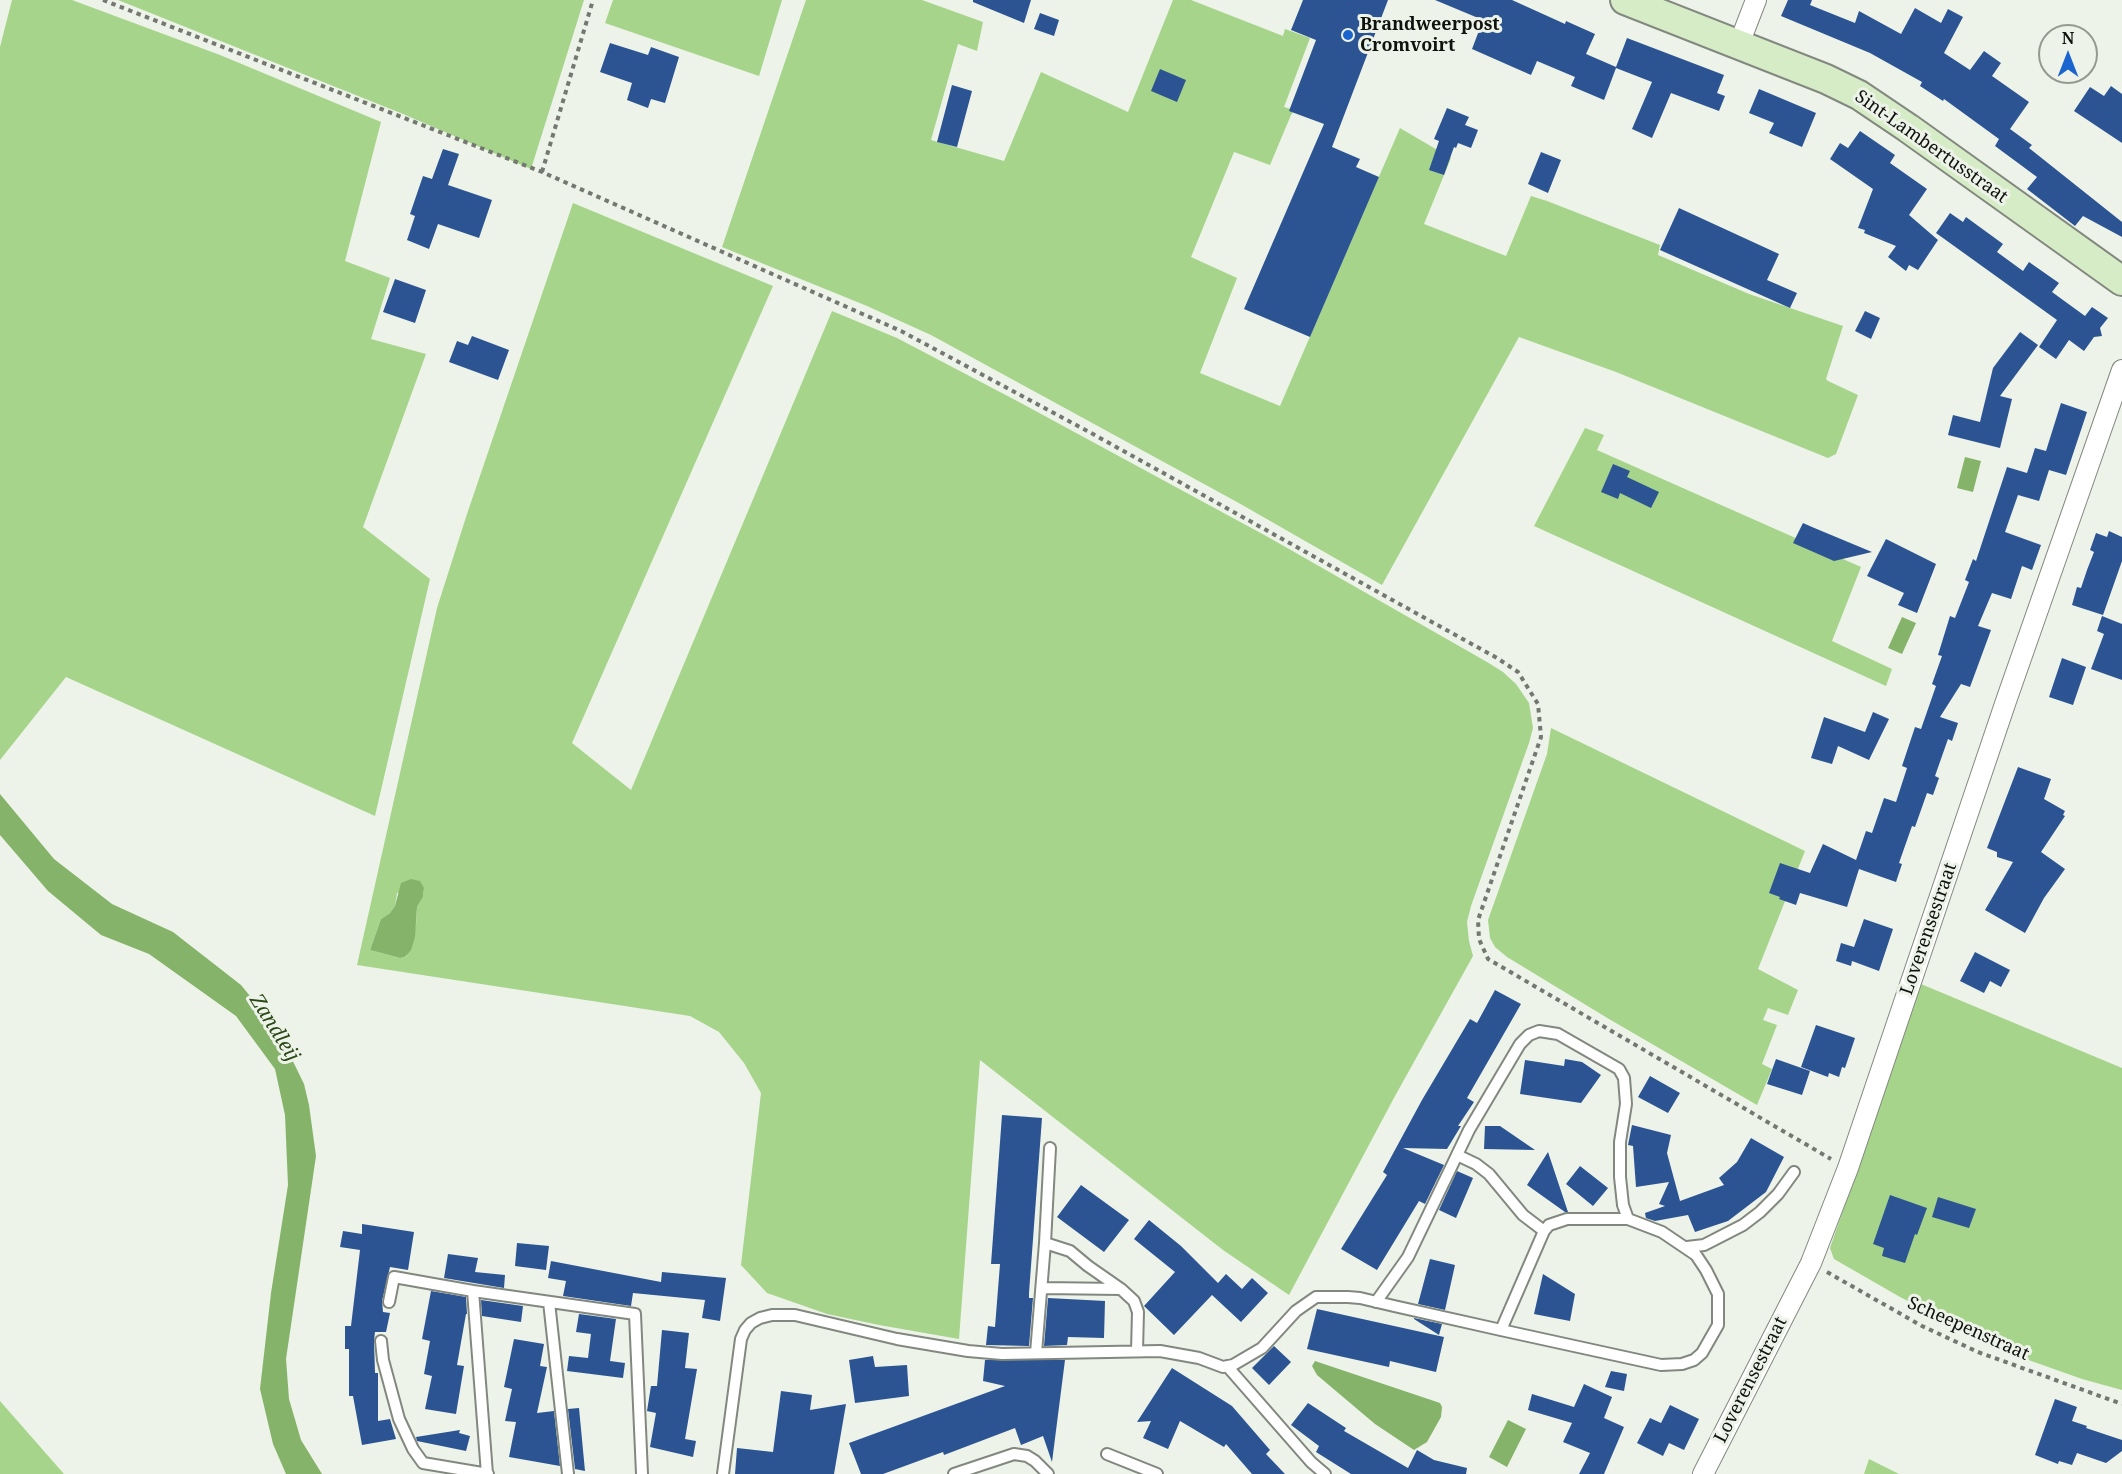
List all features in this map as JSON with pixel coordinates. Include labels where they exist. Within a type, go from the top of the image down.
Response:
[{"type":"main road","name":"Sint-Lambertusstraat","points":[[1625,0],[1826,79],[1866,99],[2122,281]]},
{"type":"street","points":[[1739,44],[1756,0]]},
{"type":"street","name":"Loverensestraat","points":[[1703,1474],[1811,1263],[1848,1168],[2006,701],[2122,370]]},
{"type":"lane","points":[[1376,1302],[1408,1257],[1469,1130],[1520,1044],[1529,1035],[1539,1031],[1558,1034],[1619,1069],[1624,1078],[1626,1104],[1620,1142],[1620,1177],[1623,1205],[1628,1220]]},
{"type":"lane","points":[[1036,1353],[1050,1148]]},
{"type":"lane","points":[[1457,1155],[1476,1164],[1489,1174],[1523,1215],[1544,1231]]},
{"type":"lane","points":[[1686,1247],[1704,1245],[1743,1225],[1766,1206],[1794,1172]]},
{"type":"lane","points":[[723,1474],[741,1339],[745,1330],[760,1318],[783,1314],[795,1315],[897,1340],[968,1351],[1002,1354],[1160,1351],[1186,1355],[1223,1367],[1246,1359],[1262,1348],[1296,1311],[1316,1297],[1348,1297],[1661,1365],[1682,1364],[1694,1360],[1702,1353],[1718,1325],[1718,1294],[1696,1255],[1662,1232],[1642,1223],[1628,1220],[1567,1220],[1550,1225],[1544,1231],[1501,1330]]},
{"type":"lane","points":[[1045,1243],[1070,1251],[1134,1300],[1138,1312],[1137,1351]]},
{"type":"lane","points":[[389,1302],[394,1277],[473,1291],[635,1314],[642,1474]]},
{"type":"lane","points":[[1042,1288],[1121,1289]]},
{"type":"lane","points":[[381,1341],[383,1360],[399,1419],[413,1449],[423,1463],[488,1474],[473,1291]]},
{"type":"lane","points":[[549,1302],[568,1474]]},
{"type":"lane","points":[[1227,1366],[1311,1462],[1325,1474]]},
{"type":"lane","points":[[954,1474],[1014,1454],[1027,1456],[1048,1474]]},
{"type":"lane","points":[[1107,1454],[1157,1474]]},
{"type":"path","points":[[103,0],[542,172],[901,331],[1091,433],[1497,658],[1518,672],[1538,704],[1541,736],[1478,920],[1479,939],[1488,959],[1848,1168]]},
{"type":"path","points":[[542,172],[593,0]]},
{"type":"path","name":"Scheepenstraat","points":[[1811,1263],[1922,1326],[1968,1348],[2122,1404]]},
{"type":"shaded area","points":[[12,0],[72,0],[220,55],[381,122],[345,261],[390,278],[371,339],[426,354],[363,527],[430,579],[375,816],[66,677],[0,760],[0,47]]},
{"type":"shaded area","points":[[118,0],[584,0],[531,169],[403,114]]},
{"type":"shaded area","points":[[613,0],[782,0],[759,76],[605,23]]},
{"type":"shaded area","points":[[806,0],[922,0],[983,22],[977,51],[958,44],[931,140],[1004,161],[1041,72],[1128,112],[1173,0],[1191,0],[1283,36],[1285,29],[1310,38],[1284,107],[1295,110],[1270,165],[1234,152],[1191,257],[1237,278],[1200,373],[1280,406],[1400,128],[1451,158],[1424,224],[1506,256],[1531,196],[1660,245],[1658,255],[1749,294],[1843,326],[1826,379],[1858,395],[1836,454],[1828,458],[1616,372],[1519,337],[1382,585],[1237,502],[931,335],[867,306],[722,247]]},
{"type":"shaded area","points":[[573,203],[773,286],[572,743],[631,790],[832,311],[897,338],[1268,537],[1487,662],[1516,684],[1529,703],[1533,728],[1471,906],[1467,922],[1473,956],[1289,1295],[1223,1250],[980,1060],[959,1339],[827,1314],[767,1293],[741,1265],[761,1093],[744,1063],[719,1032],[690,1016],[357,965],[437,608]],"holes":[[[424,888],[423,897],[417,907],[416,925],[406,957],[400,958],[370,950],[381,919],[395,906],[397,893]]]},
{"type":"shaded area","points":[[1585,428],[1604,435],[1597,450],[1861,567],[1832,641],[1892,669],[1886,686],[1534,526]]},
{"type":"shaded area","points":[[1551,728],[1805,851],[1758,969],[1798,990],[1788,1015],[1768,1008],[1763,1020],[1777,1025],[1762,1064],[1772,1069],[1757,1105],[1507,957],[1495,947],[1490,938],[1488,920],[1547,754]]},
{"type":"shaded area","points":[[1921,984],[2122,1068],[2122,1390],[2082,1379],[2020,1357],[1900,1297],[1834,1259],[1830,1248]]},
{"type":"shaded area","points":[[0,1401],[64,1474],[0,1474]]},
{"type":"shaded area","points":[[1869,1459],[1899,1474],[1864,1474]]},
{"type":"water","points":[[1965,457],[1981,461],[1973,492],[1957,488]]},
{"type":"water","points":[[1902,617],[1916,623],[1902,654],[1888,648]]},
{"type":"water","name":"Zandleij","points":[[0,794],[54,859],[112,904],[173,932],[241,985],[277,1029],[304,1084],[316,1156],[286,1359],[289,1399],[301,1440],[322,1474],[286,1474],[273,1444],[260,1389],[271,1293],[288,1185],[285,1115],[275,1069],[236,1016],[149,954],[101,935],[48,891],[0,835]]},
{"type":"water","points":[[411,879],[420,881],[424,888],[423,897],[417,907],[415,937],[411,950],[405,957],[400,958],[370,950],[381,919],[395,906],[401,883]]},
{"type":"water","points":[[1315,1361],[1440,1403],[1441,1417],[1427,1442],[1414,1450],[1375,1424],[1317,1375],[1312,1366]]},
{"type":"water","points":[[1508,1420],[1526,1429],[1507,1467],[1489,1457]]},
{"type":"building","points":[[973,0],[1031,0],[1024,23],[973,2]]},
{"type":"building","points":[[1303,0],[1388,0],[1332,147],[1360,159],[1356,167],[1379,177],[1310,337],[1244,309],[1324,124],[1289,111],[1316,40],[1291,30]]},
{"type":"building","points":[[1435,0],[1512,0],[1565,24],[1566,21],[1595,34],[1586,54],[1616,67],[1627,38],[1724,75],[1717,93],[1725,96],[1719,111],[1671,93],[1652,138],[1632,129],[1652,82],[1616,68],[1604,100],[1571,86],[1575,77],[1537,61],[1531,75],[1472,49],[1483,20]]},
{"type":"building","points":[[1788,0],[1812,0],[1810,5],[1855,23],[1859,11],[1901,34],[1915,8],[1941,23],[1948,9],[1963,17],[1944,53],[1970,70],[1984,51],[2001,63],[1992,76],[2029,102],[2010,129],[2032,145],[2029,148],[2122,222],[2122,237],[2083,216],[2075,226],[2027,189],[2037,177],[1995,146],[1999,139],[1944,99],[1943,101],[1920,86],[1922,82],[1870,53],[1781,16]]},
{"type":"building","points":[[1040,13],[1059,20],[1054,36],[1034,29]]},
{"type":"building","points":[[610,43],[648,55],[651,47],[679,57],[665,103],[651,99],[648,108],[627,100],[632,83],[600,72]]},
{"type":"building","points":[[1160,69],[1186,80],[1177,102],[1151,91]]},
{"type":"building","points":[[952,85],[972,91],[957,147],[937,142]]},
{"type":"building","points":[[2111,86],[2122,94],[2122,143],[2074,111],[2090,87],[2104,96]]},
{"type":"building","points":[[1759,89],[1816,113],[1802,147],[1769,133],[1774,123],[1749,113]]},
{"type":"building","points":[[1447,108],[1469,117],[1465,125],[1478,130],[1471,148],[1458,143],[1456,148],[1454,147],[1444,175],[1429,170],[1439,141],[1434,139]]},
{"type":"building","points":[[1860,131],[1895,155],[1890,163],[1927,189],[1909,215],[1938,240],[1918,270],[1909,265],[1906,271],[1888,257],[1896,246],[1864,233],[1865,230],[1858,228],[1873,189],[1830,159],[1840,143],[1848,148]]},
{"type":"building","points":[[443,149],[459,154],[448,185],[492,200],[479,238],[438,224],[429,249],[407,240],[415,216],[410,214],[423,176],[432,179]]},
{"type":"building","points":[[1541,152],[1561,160],[1548,193],[1528,184]]},
{"type":"building","points":[[1679,208],[1779,254],[1767,280],[1797,293],[1790,308],[1660,250]]},
{"type":"building","points":[[1950,213],[1963,222],[1966,217],[2003,244],[1997,252],[2023,271],[2029,262],[2059,283],[2052,292],[2085,316],[2092,307],[2108,318],[2100,328],[2102,336],[2094,337],[2084,351],[2069,340],[2056,359],[2039,347],[2057,320],[1936,233]]},
{"type":"building","points":[[395,279],[426,290],[415,323],[383,312]]},
{"type":"building","points":[[1865,311],[1880,318],[1871,339],[1855,331]]},
{"type":"building","points":[[2020,332],[2038,345],[2000,396],[2012,399],[2000,448],[1948,435],[1953,415],[1980,422],[1993,368]]},
{"type":"building","points":[[472,336],[509,350],[498,380],[449,362],[457,341],[468,345]]},
{"type":"building","points":[[2061,403],[2087,412],[2066,475],[2049,470],[2039,501],[2018,495],[2005,532],[2041,545],[2032,570],[2022,566],[2011,599],[1992,593],[1978,626],[1991,630],[1970,687],[1961,684],[1940,717],[1958,723],[1952,741],[1948,739],[1935,776],[1939,778],[1933,795],[1927,793],[1915,827],[1912,826],[1899,863],[1902,864],[1896,882],[1859,869],[1847,907],[1800,893],[1796,905],[1779,899],[1780,897],[1769,893],[1780,863],[1810,873],[1823,844],[1856,860],[1866,831],[1872,833],[1884,798],[1896,802],[1907,768],[1902,766],[1915,727],[1921,729],[1936,686],[1932,684],[1942,656],[1938,655],[1950,616],[1955,618],[1969,582],[1965,580],[1973,559],[1976,561],[2007,467],[2027,473],[2035,448],[2046,451]]},
{"type":"building","points":[[1613,464],[1630,471],[1627,477],[1659,492],[1651,508],[1620,493],[1618,499],[1601,492]]},
{"type":"building","points":[[1803,523],[1872,552],[1834,561],[1793,543]]},
{"type":"building","points":[[2109,531],[2122,537],[2122,561],[2103,615],[2072,605],[2077,587],[2081,588],[2094,552],[2090,550],[2096,533],[2107,537]]},
{"type":"building","points":[[1886,539],[1936,564],[1917,613],[1898,605],[1904,593],[1867,576]]},
{"type":"building","points":[[2102,616],[2122,624],[2122,680],[2091,669],[2104,634],[2097,631]]},
{"type":"building","points":[[2062,658],[2086,667],[2073,705],[2049,697]]},
{"type":"building","points":[[1873,712],[1889,719],[1869,760],[1838,746],[1832,764],[1811,758],[1824,717],[1865,732]]},
{"type":"building","points":[[2018,767],[2051,779],[2044,799],[2065,811],[2063,815],[2065,816],[2041,852],[2065,869],[2044,898],[2025,933],[1985,910],[2013,862],[1997,857],[1997,852],[1987,848]]},
{"type":"building","points":[[1864,919],[1893,929],[1879,971],[1852,961],[1851,966],[1836,961],[1841,943],[1854,947]]},
{"type":"building","points":[[1975,952],[2010,970],[2001,987],[1990,981],[1984,993],[1960,981]]},
{"type":"building","points":[[1495,990],[1521,1004],[1467,1098],[1474,1102],[1458,1126],[1461,1126],[1447,1149],[1403,1148],[1444,1165],[1425,1204],[1419,1201],[1377,1270],[1341,1249],[1387,1175],[1383,1172],[1470,1019],[1477,1023]]},
{"type":"building","points":[[1816,1025],[1855,1038],[1845,1068],[1842,1067],[1839,1077],[1829,1073],[1828,1077],[1801,1067]]},
{"type":"building","points":[[1565,1059],[1582,1062],[1601,1075],[1581,1103],[1520,1094],[1525,1060],[1564,1066]]},
{"type":"building","points":[[1776,1059],[1810,1071],[1802,1095],[1767,1084]]},
{"type":"building","points":[[1650,1076],[1680,1093],[1668,1113],[1638,1097]]},
{"type":"building","points":[[1002,1115],[1042,1118],[1029,1293],[1029,1298],[1033,1298],[1029,1346],[986,1345],[988,1326],[995,1327],[1000,1264],[991,1264]]},
{"type":"building","points":[[1632,1125],[1671,1135],[1667,1153],[1680,1201],[1724,1185],[1719,1178],[1737,1162],[1751,1138],[1784,1157],[1766,1192],[1728,1221],[1695,1232],[1688,1215],[1655,1221],[1646,1218],[1645,1213],[1665,1206],[1659,1204],[1669,1182],[1636,1187],[1633,1146],[1628,1145]]},
{"type":"building","points":[[1485,1126],[1500,1126],[1535,1150],[1484,1149]]},
{"type":"building","points":[[1548,1152],[1568,1212],[1527,1185]]},
{"type":"building","points":[[1580,1166],[1608,1188],[1593,1206],[1566,1184]]},
{"type":"building","points":[[1457,1171],[1473,1178],[1456,1218],[1439,1210]]},
{"type":"building","points":[[1081,1185],[1129,1220],[1104,1252],[1057,1217]]},
{"type":"building","points":[[1890,1195],[1927,1208],[1905,1263],[1882,1256],[1884,1248],[1873,1244]]},
{"type":"building","points":[[1938,1197],[1976,1209],[1969,1228],[1932,1217]]},
{"type":"building","points":[[1149,1220],[1181,1246],[1218,1283],[1226,1274],[1242,1289],[1252,1278],[1268,1293],[1241,1322],[1212,1295],[1174,1335],[1144,1306],[1175,1272],[1134,1239]]},
{"type":"building","points":[[362,1224],[414,1232],[408,1270],[390,1267],[382,1301],[383,1312],[390,1313],[386,1332],[375,1332],[374,1341],[375,1373],[378,1373],[378,1421],[390,1419],[396,1439],[362,1445],[353,1396],[349,1396],[349,1349],[345,1349],[345,1326],[351,1326],[360,1250],[340,1247],[343,1231],[362,1234]]},
{"type":"building","points":[[517,1243],[549,1246],[546,1270],[515,1266]]},
{"type":"building","points":[[448,1254],[478,1258],[475,1272],[505,1275],[504,1288],[444,1278]]},
{"type":"building","points":[[1430,1259],[1455,1265],[1445,1310],[1418,1304]]},
{"type":"building","points":[[551,1261],[661,1282],[662,1272],[726,1278],[720,1321],[702,1318],[705,1300],[633,1293],[631,1306],[563,1296],[566,1281],[548,1278]]},
{"type":"building","points":[[1543,1274],[1575,1294],[1570,1321],[1534,1314]]},
{"type":"building","points":[[431,1291],[466,1297],[467,1314],[457,1365],[464,1366],[456,1414],[425,1409],[432,1376],[424,1374],[430,1341],[422,1339]]},
{"type":"building","points":[[1048,1298],[1105,1301],[1104,1338],[1068,1337],[1067,1345],[1044,1346]]},
{"type":"building","points":[[481,1300],[523,1306],[521,1322],[482,1316]]},
{"type":"building","points":[[1317,1309],[1444,1337],[1436,1372],[1390,1361],[1389,1367],[1307,1349]]},
{"type":"building","points":[[579,1314],[616,1319],[610,1361],[625,1363],[623,1378],[567,1371],[569,1356],[588,1358],[591,1334],[576,1332]]},
{"type":"building","points":[[1414,1319],[1442,1324],[1439,1335]]},
{"type":"building","points":[[662,1330],[689,1333],[685,1368],[697,1369],[685,1439],[696,1441],[693,1457],[650,1447],[656,1413],[647,1411],[651,1386],[657,1386]]},
{"type":"building","points":[[514,1339],[544,1344],[540,1366],[547,1367],[537,1413],[554,1411],[560,1466],[509,1457],[516,1422],[505,1421],[512,1389],[504,1387]]},
{"type":"building","points":[[1274,1346],[1291,1362],[1269,1385],[1252,1368]]},
{"type":"building","points":[[873,1356],[875,1367],[907,1365],[909,1396],[855,1403],[849,1360]]},
{"type":"building","points":[[985,1360],[1065,1360],[1052,1462],[1043,1436],[1021,1445],[1015,1428],[944,1455],[943,1452],[883,1474],[861,1474],[849,1443],[1005,1386],[983,1381]]},
{"type":"building","points":[[1172,1368],[1232,1406],[1270,1450],[1266,1454],[1285,1474],[1252,1474],[1226,1444],[1224,1447],[1180,1421],[1168,1449],[1143,1438],[1151,1421],[1137,1422]]},
{"type":"building","points":[[1611,1371],[1627,1374],[1624,1391],[1605,1387]]},
{"type":"building","points":[[1584,1384],[1612,1397],[1604,1418],[1624,1427],[1604,1474],[1579,1474],[1590,1453],[1563,1442],[1572,1423],[1528,1410],[1532,1394],[1574,1407]]},
{"type":"building","points":[[781,1391],[812,1395],[810,1410],[846,1404],[834,1474],[735,1474],[737,1448],[773,1452]]},
{"type":"building","points":[[2055,1399],[2077,1407],[2072,1421],[2122,1440],[2122,1451],[2106,1463],[2077,1453],[2072,1465],[2059,1461],[2058,1464],[2035,1455]]},
{"type":"building","points":[[1308,1403],[1346,1428],[1344,1431],[1408,1468],[1417,1450],[1434,1460],[1467,1468],[1466,1474],[1351,1474],[1316,1452],[1319,1446],[1291,1425]]},
{"type":"building","points":[[1670,1405],[1699,1419],[1684,1450],[1669,1443],[1663,1456],[1637,1443],[1650,1418],[1661,1423]]},
{"type":"building","points":[[579,1408],[585,1471],[575,1469],[568,1409]]},
{"type":"building","points":[[460,1430],[459,1433],[470,1436],[466,1451],[417,1441],[416,1437]]},
{"type":"place","name":"Brandweerpost Cromvoirt","points":[[1348,35]]}]
